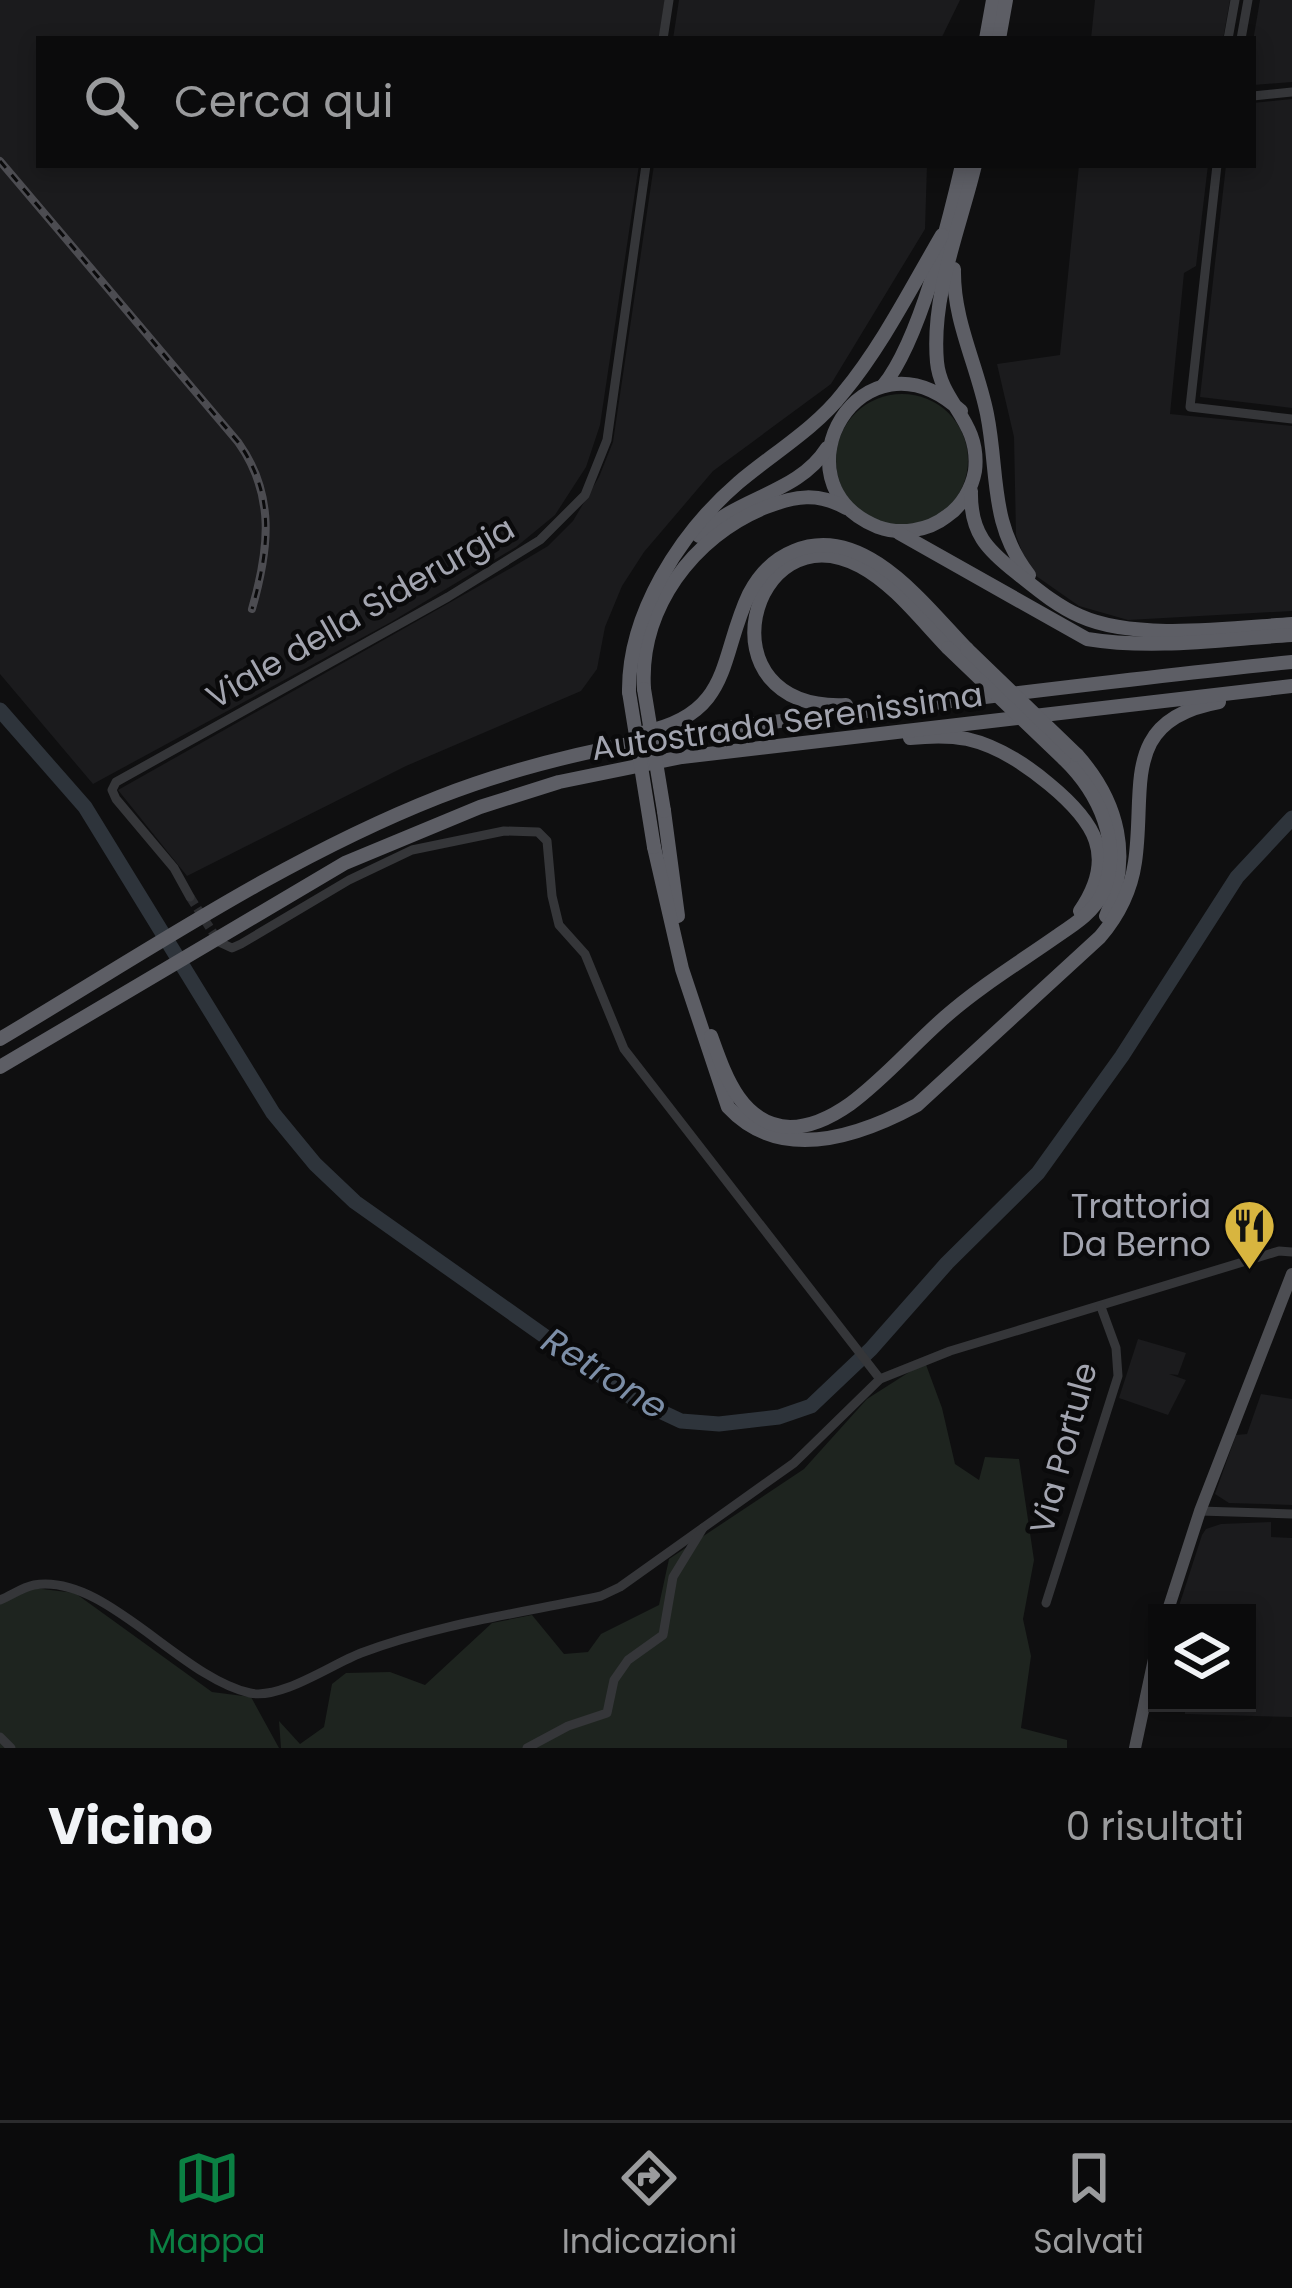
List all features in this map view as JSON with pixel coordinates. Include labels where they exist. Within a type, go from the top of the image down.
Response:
[{"type":"highway","points":[[986,36],[991,0]]},
{"type":"highway","points":[[999,36],[1007,0]]},
{"type":"highway","points":[[961,168],[948,236],[937,363],[942,382],[972,432],[976,451],[971,486],[974,530],[983,545],[1042,594],[1083,618],[1105,624],[1179,629],[1292,623]]},
{"type":"highway","points":[[670,566],[705,529],[808,472],[849,406],[883,386],[898,367],[973,168]]},
{"type":"highway","points":[[948,236],[843,394],[725,495],[670,566],[639,625],[631,654],[654,847],[682,969],[728,1107],[743,1124],[770,1138],[797,1142],[886,1122],[917,1105],[1112,923],[1133,876],[1139,773],[1152,740],[1178,716],[1197,707],[1292,689]]},
{"type":"highway","points":[[948,236],[958,324],[987,416],[997,508],[1019,562],[1042,594]]},
{"type":"highway","points":[[883,386],[927,388],[961,411]]},
{"type":"highway","points":[[829,445],[832,481],[852,512]]},
{"type":"highway","points":[[894,531],[935,524],[955,510],[971,486]]},
{"type":"highway","points":[[441,796],[526,761],[663,728],[690,713],[723,675],[744,607],[760,576],[778,560],[800,549],[836,546],[867,556],[968,649],[1071,757],[1097,802],[1109,838],[1109,866],[1096,904],[949,1014],[850,1104],[809,1124],[773,1123],[752,1112],[737,1095],[711,1034],[678,913],[664,811],[636,690],[660,606],[685,566],[708,542],[742,518],[801,496],[832,500],[920,542],[1087,639],[1159,644],[1292,635]]},
{"type":"highway","points":[[1086,951],[1113,901],[1122,860],[1109,803],[1094,774],[1071,757],[948,648],[872,573],[837,557],[802,560],[766,585],[755,611],[755,647],[763,668],[780,690],[808,704],[852,705],[976,691],[1108,682]]},
{"type":"highway","name":"Autostrada Serenissima","points":[[0,1039],[332,845],[441,796],[545,763],[689,733],[1292,662]]},
{"type":"highway","name":"Autostrada Serenissima","points":[[0,1067],[329,872],[440,822],[559,782],[700,755],[1292,689]]},
{"type":"highway","points":[[700,755],[939,736],[971,740],[1006,753],[1071,802],[1088,822],[1097,844],[1099,868],[1089,897],[1072,921],[1046,944]]},
{"type":"main road","points":[[1170,1604],[1199,1511],[1292,1274]]},
{"type":"main road","points":[[1135,1748],[1148,1687]]},
{"type":"street","points":[[663,36],[669,0]]},
{"type":"street","points":[[1229,36],[1235,0]]},
{"type":"street","points":[[1242,36],[1248,0]]},
{"type":"street","points":[[1256,96],[1292,92]]},
{"type":"street","name":"Viale della Siderurgia","points":[[190,897],[174,868],[116,799],[112,790],[116,782],[448,597],[540,540],[585,495],[607,440],[646,168]]},
{"type":"street","points":[[1217,168],[1190,407],[1292,418]]},
{"type":"street","points":[[219,942],[232,948],[241,944],[349,880],[412,850],[505,831],[538,832],[548,841],[552,896],[560,926],[585,954],[624,1049],[876,1374]]},
{"type":"street","points":[[0,1600],[33,1586],[80,1588],[218,1682],[256,1695],[310,1679],[359,1654],[434,1631],[601,1596],[620,1587],[794,1463],[876,1374],[1280,1251],[1292,1252]]},
{"type":"street","name":"Via Portule","points":[[1046,1603],[1118,1376],[1116,1348],[1101,1307]]},
{"type":"street","points":[[1199,1511],[1292,1514]]},
{"type":"street","points":[[527,1748],[568,1726],[607,1713],[614,1680],[628,1660],[663,1635],[673,1576],[708,1521]]},
{"type":"street","points":[[0,1738],[11,1748]]},
{"type":"shaded area","points":[[0,0],[665,0],[659,36],[36,36],[36,168],[639,168],[600,425],[586,467],[555,515],[516,547],[391,622],[93,784],[0,674]]},
{"type":"shaded area","points":[[679,0],[960,0],[942,36],[673,36]]},
{"type":"shaded area","points":[[1095,0],[1230,0],[1224,36],[1091,36]]},
{"type":"shaded area","points":[[1260,0],[1292,0],[1292,82],[1256,85],[1254,36]]},
{"type":"shaded area","points":[[1292,99],[1292,408],[1200,397],[1226,168],[1256,168],[1256,103]]},
{"type":"shaded area","points":[[654,168],[927,168],[925,229],[831,384],[713,471],[644,552],[622,586],[605,627],[597,669],[581,691],[406,766],[187,876],[118,790],[548,546],[573,521],[613,442]]},
{"type":"shaded area","points":[[1079,168],[1208,168],[1196,266],[1184,273],[1170,414],[1292,426],[1292,611],[1128,620],[1079,606],[1029,571],[1016,535],[1014,437],[997,364],[1060,355]]},
{"type":"shaded area","points":[[902,394],[927,399],[949,413],[963,435],[968,460],[963,485],[949,507],[927,521],[902,526],[877,521],[855,507],[841,485],[836,460],[841,435],[855,413],[877,399]]},
{"type":"shaded area","points":[[1138,1339],[1186,1353],[1178,1375],[1169,1374],[1186,1380],[1168,1415],[1119,1398]]},
{"type":"shaded area","points":[[925,1362],[955,1464],[979,1480],[985,1457],[1019,1459],[1034,1560],[1023,1619],[1031,1656],[1021,1728],[1067,1740],[1067,1748],[281,1748],[279,1721],[300,1744],[324,1727],[332,1684],[346,1673],[390,1672],[425,1685],[492,1623],[532,1615],[564,1654],[588,1652],[601,1634],[659,1605],[669,1559],[804,1469],[867,1399]]},
{"type":"shaded area","points":[[1261,1394],[1292,1399],[1292,1505],[1229,1503],[1215,1494],[1236,1435],[1247,1434]]},
{"type":"shaded area","points":[[1271,1522],[1271,1537],[1292,1538],[1292,1717],[1185,1714],[1256,1712],[1256,1604],[1180,1604],[1202,1535],[1221,1524]]},
{"type":"shaded area","points":[[34,1588],[75,1593],[212,1692],[251,1697],[279,1748],[0,1748],[0,1604]]},
{"type":"waterway","name":"Retrone","points":[[0,710],[85,807],[273,1113],[315,1164],[355,1202],[632,1398],[681,1421],[719,1424],[779,1417],[811,1406],[871,1349],[947,1263],[1038,1173],[1122,1056],[1237,877],[1292,818]]},
{"type":"tunnel","points":[[190,897],[219,942]]},
{"type":"railway","points":[[0,161],[250,462],[259,482],[266,523],[252,609]]},
{"type":"place","name":"Trattoria Da Berno","points":[[1250,1271]]}]
